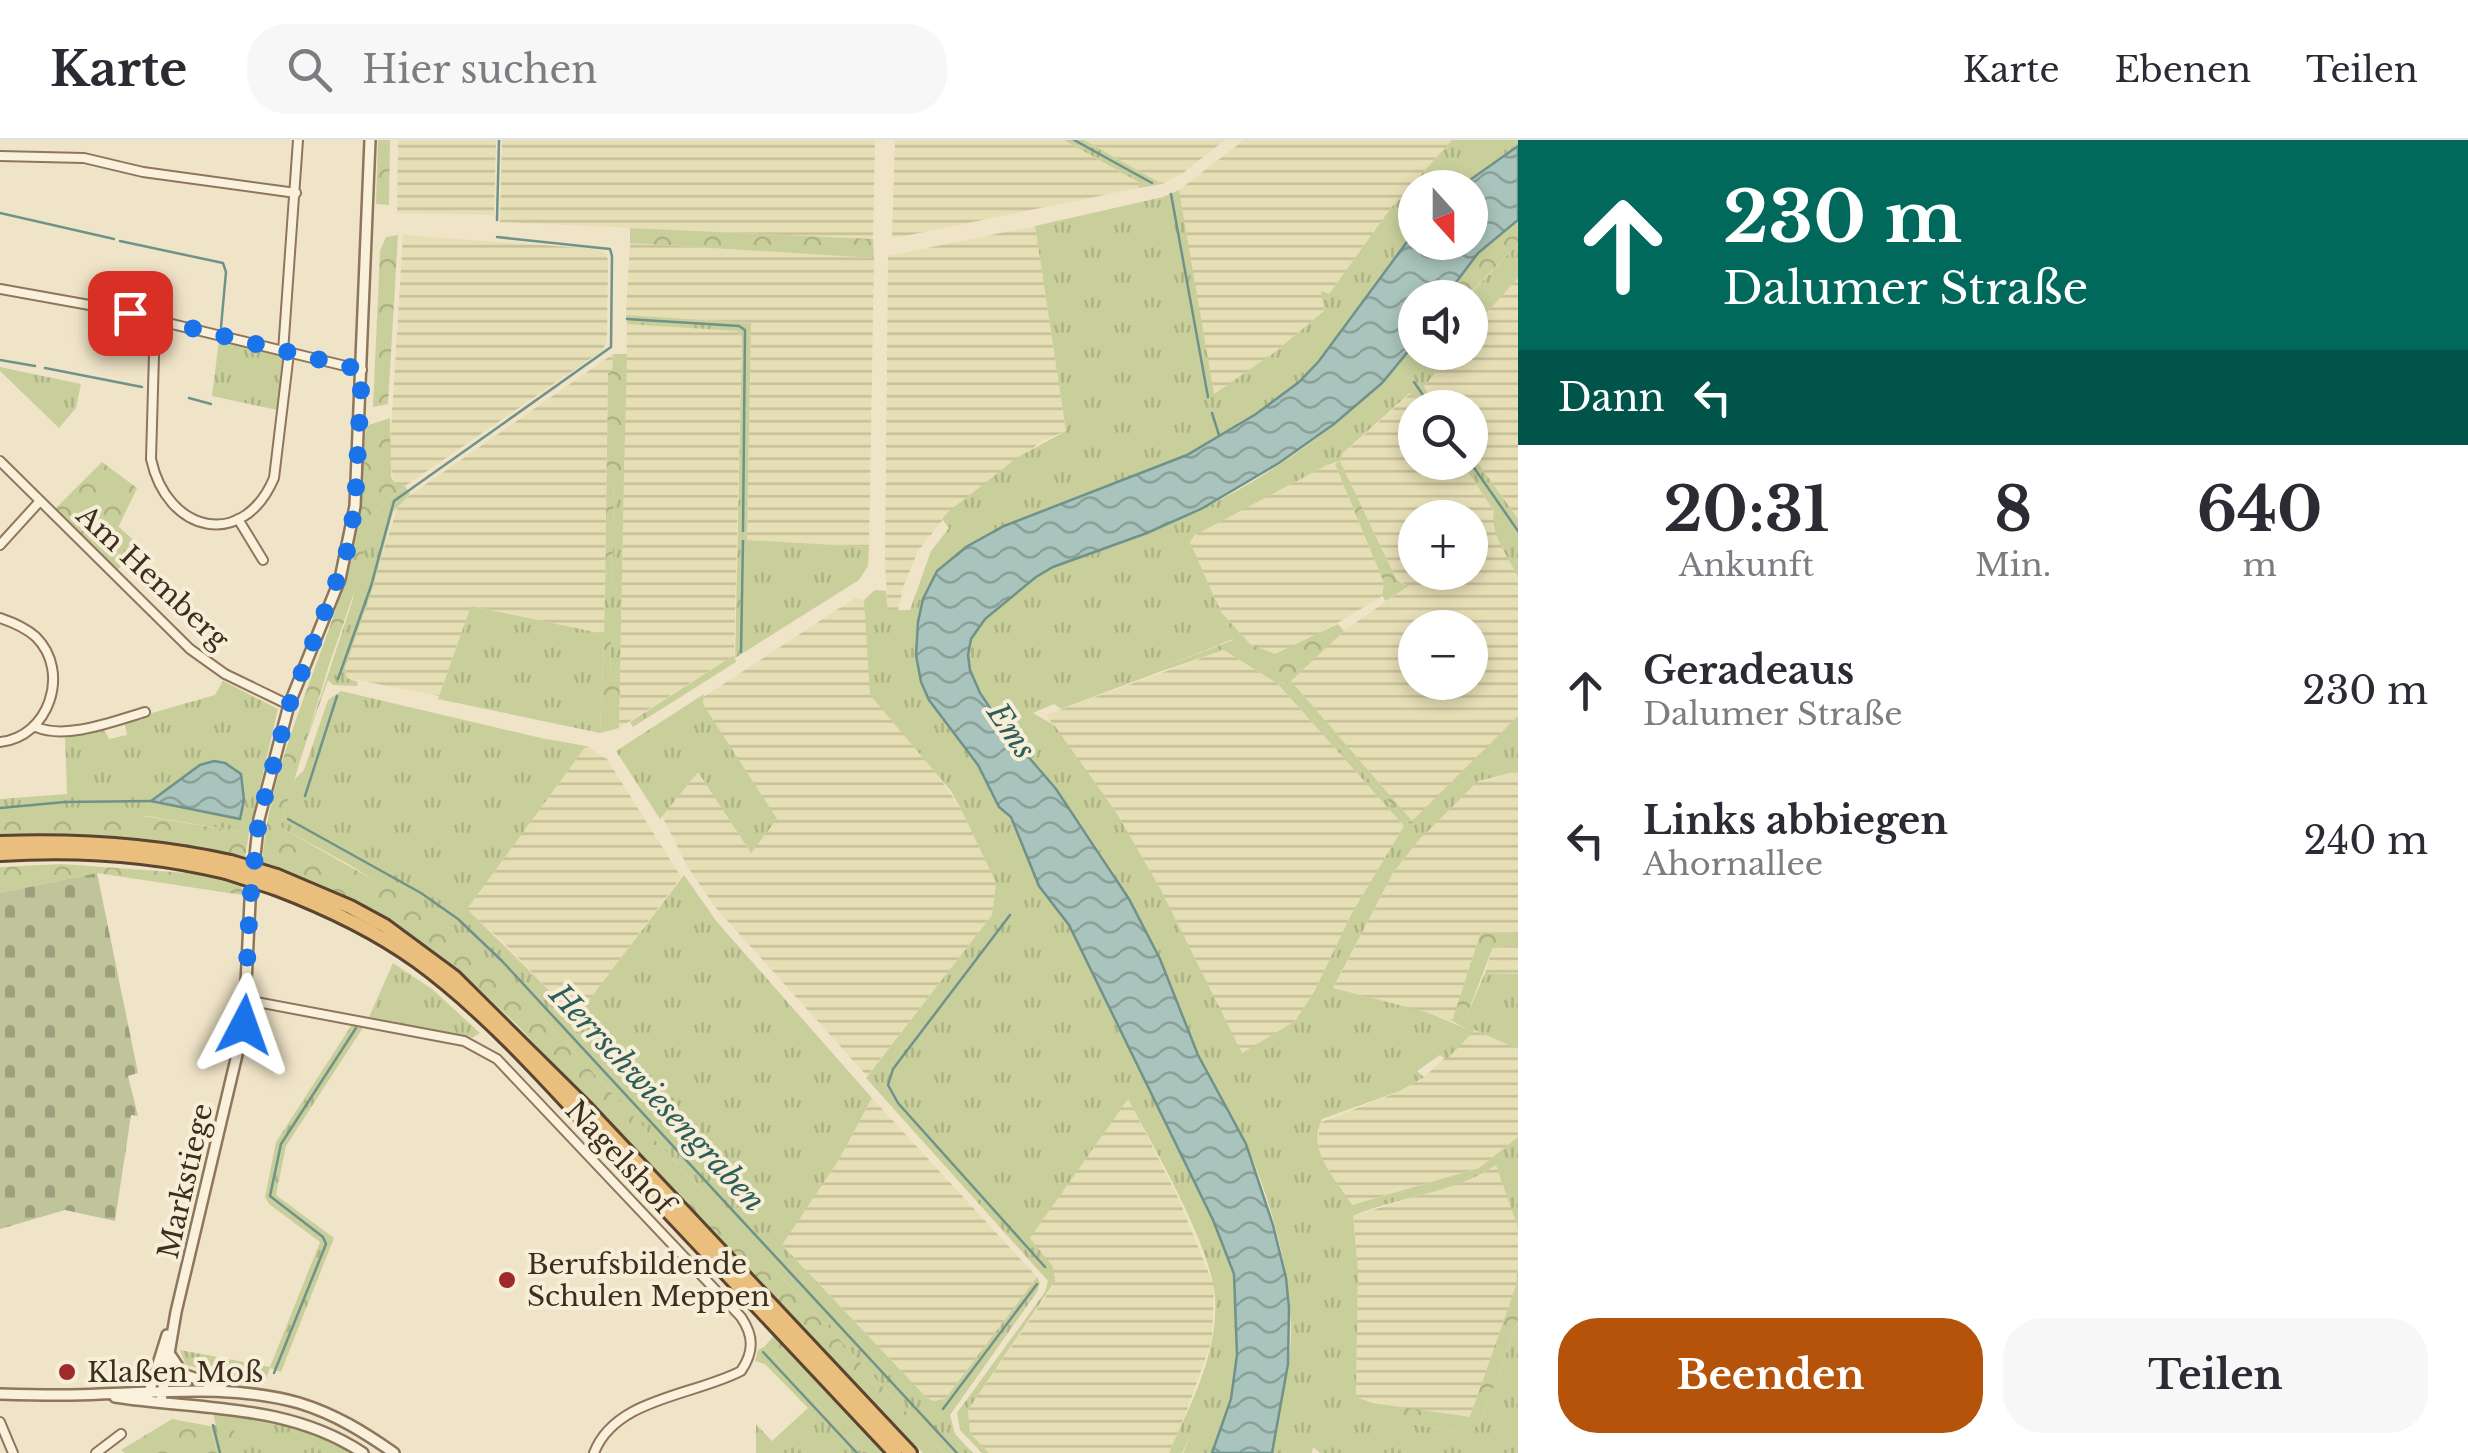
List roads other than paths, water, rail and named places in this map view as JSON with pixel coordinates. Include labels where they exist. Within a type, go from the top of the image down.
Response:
[{"type":"highway","points":[[1,852],[114,844],[166,848],[350,907],[384,926],[454,977],[572,1094],[910,1453]]},
{"type":"highway","points":[[276,882],[417,961],[470,1007],[579,1116],[895,1453]]},
{"type":"street","points":[[155,318],[151,460],[158,484],[174,509],[189,519],[217,523],[238,518],[262,501],[274,478],[286,353],[298,140]]},
{"type":"street","name":"Markstiege","points":[[162,1396],[176,1312],[238,1057],[259,819],[289,706],[346,556],[355,506],[370,140]]},
{"type":"street","points":[[0,156],[84,158],[143,172],[296,194]]},
{"type":"street","points":[[0,289],[155,318],[362,370]]},
{"type":"street","name":"Am Hemberg","points":[[0,462],[190,650],[225,674],[289,706]]},
{"type":"street","points":[[0,545],[40,501]]},
{"type":"street","points":[[238,518],[263,560]]},
{"type":"street","points":[[0,618],[36,637],[52,670],[47,710],[36,727],[8,742],[0,742]]},
{"type":"street","points":[[36,727],[48,732],[65,731],[145,712]]},
{"type":"street","name":"Nagelshof","points":[[246,1000],[464,1041],[497,1059],[749,1330],[752,1342],[741,1371],[627,1414],[601,1434],[594,1453]]},
{"type":"street","name":"Markstiege","points":[[148,1395],[176,1312]]},
{"type":"street","points":[[169,1350],[177,1369],[192,1380],[329,1414],[394,1453]]},
{"type":"street","points":[[0,1394],[259,1395]]},
{"type":"street","points":[[162,1396],[296,1422],[362,1453]]},
{"type":"street","points":[[0,1422],[12,1453]]},
{"type":"street","points":[[96,1453],[121,1434]]},
{"type":"water","points":[[1518,146],[1518,220],[1488,245],[1488,170],[1484,170]]},
{"type":"water","points":[[1398,254],[1398,260],[1473,260],[1458,280],[1398,280],[1398,364],[1382,383],[1334,424],[1279,463],[1201,509],[1036,577],[985,619],[971,639],[968,655],[980,693],[1003,727],[1056,789],[1129,899],[1160,959],[1198,1055],[1246,1144],[1273,1225],[1289,1308],[1288,1364],[1272,1453],[1212,1453],[1231,1399],[1237,1355],[1234,1274],[1213,1220],[1069,925],[1039,886],[1011,817],[999,807],[978,765],[929,700],[916,655],[918,622],[923,599],[937,571],[966,547],[1004,526],[1187,455],[1256,414],[1299,382]]},
{"type":"water","points":[[214,761],[241,774],[244,800],[240,819],[151,801],[200,765]]},
{"type":"waterway","points":[[497,220],[499,140]]},
{"type":"waterway","points":[[1074,140],[1152,183]]},
{"type":"waterway","points":[[1171,194],[1208,397]]},
{"type":"waterway","points":[[0,213],[114,239]]},
{"type":"waterway","points":[[338,679],[371,586],[394,501],[611,347],[610,249],[497,237]]},
{"type":"waterway","points":[[120,241],[223,263],[226,272],[221,327]]},
{"type":"waterway","points":[[627,319],[739,326],[745,330],[743,531]]},
{"type":"waterway","points":[[0,360],[35,366]]},
{"type":"waterway","points":[[45,368],[142,387]]},
{"type":"waterway","points":[[1414,382],[1420,390]]},
{"type":"waterway","points":[[189,398],[211,404]]},
{"type":"waterway","points":[[1212,413],[1219,435]]},
{"type":"waterway","points":[[1483,480],[1518,531]]},
{"type":"waterway","points":[[741,652],[743,541]]},
{"type":"waterway","points":[[305,796],[337,696]]},
{"type":"waterway","name":"Herrschwiesengraben","points":[[0,808],[65,802],[153,801]]},
{"type":"waterway","name":"Herrschwiesengraben","points":[[288,819],[421,893],[458,919],[502,961],[957,1453]]},
{"type":"waterway","points":[[1010,915],[893,1069],[888,1085],[898,1103],[1045,1267]]},
{"type":"waterway","points":[[274,1373],[326,1244],[323,1237],[270,1196],[281,1144],[356,1028]]},
{"type":"waterway","points":[[943,1409],[1037,1284]]},
{"type":"waterway","points":[[763,1352],[857,1453]]},
{"type":"waterway","points":[[213,1425],[220,1453]]},
{"type":"place","name":"Berufsbildende Schulen Meppen","points":[[507,1280]]},
{"type":"place","name":"Klaßen Moß","points":[[67,1372]]},
{"type":"water label","name":"Ems","points":[[1011,731]]}]
